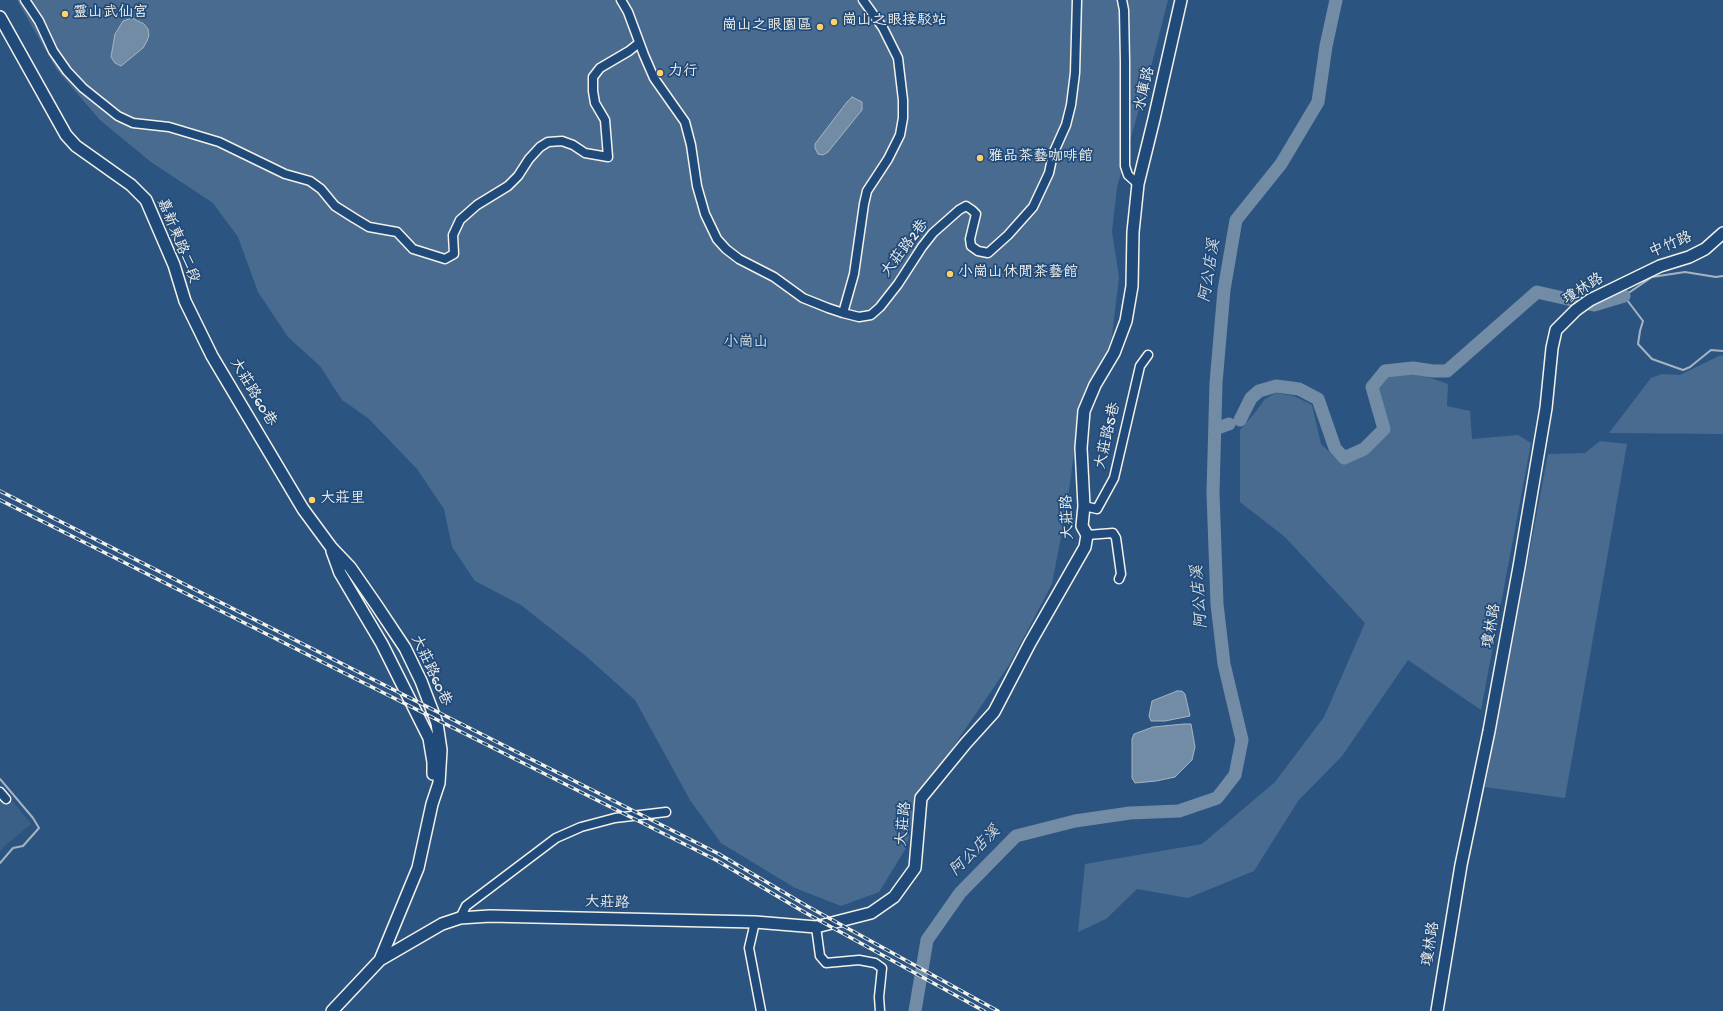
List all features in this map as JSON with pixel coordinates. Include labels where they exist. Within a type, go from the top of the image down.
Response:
[{"type":"street","points":[[25,0],[38,21],[53,51],[67,71],[83,88],[118,116],[133,122],[169,127],[219,142],[285,174],[310,181],[321,189],[335,206],[369,227],[398,232],[413,249],[445,259],[454,254],[453,235],[460,220],[477,205],[508,186],[518,176],[529,159],[540,147],[548,142],[562,141],[573,145],[586,153],[608,157],[605,120],[595,103],[593,77],[600,68],[630,51],[639,43]]},
{"type":"street","name":"大莊路2巷","points":[[621,0],[628,12],[654,78],[685,122],[691,145],[697,186],[705,214],[717,238],[726,249],[739,259],[774,277],[804,298],[828,308],[859,317],[871,315],[880,307],[898,284],[933,233],[959,210],[966,206],[976,214],[970,239],[971,246],[978,251],[988,253],[1008,235],[1033,207],[1049,173],[1054,154],[1066,125],[1071,105],[1075,73],[1078,0]]},
{"type":"street","points":[[843,313],[854,274],[866,191],[888,159],[900,135],[903,118],[903,100],[898,58],[883,28],[863,0]]},
{"type":"street","points":[[1122,0],[1124,10],[1125,62],[1125,166],[1128,175],[1138,184]]},
{"type":"street","name":"水庫路","points":[[1138,184],[1181,0]]},
{"type":"street","name":"嘉新東路二段","points":[[0,17],[66,135],[76,146],[131,185],[146,200],[174,265],[185,301],[212,356]]},
{"type":"street","name":"大莊路","points":[[332,1011],[380,960],[442,924],[460,918],[490,916],[755,922],[816,927],[871,913],[894,897],[915,868],[921,798],[966,742],[994,712],[1030,643],[1085,547],[1087,534],[1082,526],[1084,506],[1081,448],[1084,411],[1095,385],[1114,353],[1126,321],[1132,286],[1138,184]]},
{"type":"street","name":"中竹路","points":[[1627,282],[1660,266],[1689,257],[1706,249],[1723,233]]},
{"type":"street","name":"瓊林路","points":[[1437,1011],[1461,865],[1489,730],[1519,567],[1546,408],[1552,348],[1556,330],[1576,310],[1590,300],[1627,282]]},
{"type":"street","name":"大莊路5巷","points":[[1084,506],[1097,509],[1114,478],[1140,366],[1148,355]]},
{"type":"street","name":"大莊路60巷","points":[[212,356],[303,508],[331,547],[350,567],[405,648],[421,681],[437,723],[441,750],[439,783],[432,804],[418,868],[380,960]]},
{"type":"street","points":[[1087,534],[1113,533],[1116,538],[1121,574],[1119,579]]},
{"type":"street","name":"大莊路60巷","points":[[331,547],[340,573],[382,644],[429,738],[433,762],[432,804]]},
{"type":"street","points":[[0,792],[6,799]]},
{"type":"street","points":[[460,918],[466,906],[556,838],[581,827],[615,818],[666,812]]},
{"type":"street","points":[[755,922],[749,948],[761,1011]]},
{"type":"street","points":[[816,927],[820,956],[826,963],[859,960],[875,963],[882,968],[879,997],[880,1011]]},
{"type":"shaded area","points":[[132,18],[144,24],[148,29],[149,35],[143,48],[121,66],[115,63],[111,57],[115,34],[123,21]]},
{"type":"shaded area","points":[[852,97],[862,102],[862,110],[828,152],[823,155],[818,154],[815,144]]},
{"type":"shaded area","points":[[1177,691],[1182,691],[1185,694],[1190,716],[1165,721],[1151,721],[1149,716],[1152,701]]},
{"type":"shaded area","points":[[1191,724],[1195,747],[1192,760],[1175,777],[1135,783],[1132,778],[1132,739],[1134,734],[1153,727]]},
{"type":"shaded area","points":[[0,786],[31,824],[0,851]]},
{"type":"green space","name":"小崗山","points":[[17,0],[1168,0],[1117,187],[1112,232],[1119,277],[1112,336],[1075,446],[1067,505],[1052,584],[1009,665],[917,800],[906,848],[879,892],[841,906],[795,888],[721,843],[690,800],[635,700],[587,657],[521,605],[475,581],[452,547],[444,509],[417,469],[368,418],[342,400],[320,366],[288,337],[258,292],[238,237],[213,203],[151,162],[100,120],[57,70]]},
{"type":"green space","points":[[1721,355],[1723,356],[1723,434],[1609,433],[1651,378],[1662,374],[1680,375]]},
{"type":"green space","points":[[1416,373],[1448,384],[1447,406],[1470,411],[1472,439],[1518,435],[1531,443],[1481,710],[1408,660],[1342,756],[1298,801],[1254,871],[1188,898],[1137,889],[1106,919],[1078,932],[1085,864],[1202,844],[1275,782],[1324,717],[1365,623],[1285,537],[1240,502],[1240,430],[1265,399],[1276,393],[1294,396],[1312,405],[1321,444],[1341,464],[1352,461],[1371,450],[1388,433],[1388,421],[1378,390],[1389,376]]},
{"type":"green space","points":[[1600,441],[1627,444],[1565,798],[1485,787],[1548,454],[1585,453]]},
{"type":"waterway","name":"阿公店溪","points":[[915,1011],[927,940],[960,893],[1016,836],[1075,821],[1130,813],[1179,811],[1217,798],[1235,775],[1242,740],[1224,664],[1217,604],[1213,493],[1216,383],[1224,290],[1236,220],[1281,164],[1318,102],[1326,46],[1336,0]]},
{"type":"waterway","points":[[1723,276],[1716,277],[1685,272],[1652,277],[1624,296],[1643,321],[1638,344],[1652,359],[1683,370],[1690,367],[1711,350],[1723,351]]},
{"type":"waterway","points":[[1240,420],[1251,398],[1259,391],[1276,386],[1299,389],[1318,399],[1335,448],[1344,458],[1364,449],[1384,429],[1372,387],[1385,371],[1413,368],[1433,371],[1447,371],[1537,292],[1594,305],[1624,296]]},
{"type":"waterway","points":[[1215,429],[1229,424]]},
{"type":"waterway","points":[[0,779],[33,818],[39,828],[23,846],[13,848],[0,863]]},
{"type":"railway","points":[[0,491],[719,854],[807,906],[998,1011]]},
{"type":"railway","points":[[0,500],[716,860],[804,912],[984,1011]]},
{"type":"place","name":"靈山武仙宮","points":[[65,14]]},
{"type":"place","name":"崗山之眼接駁站","points":[[834,22]]},
{"type":"place","name":"崗山之眼園區","points":[[820,27]]},
{"type":"place","name":"力行","points":[[660,73]]},
{"type":"place","name":"雅品茶藝咖啡館","points":[[980,158]]},
{"type":"place","name":"小崗山休閒茶藝館","points":[[950,274]]},
{"type":"place","name":"大莊里","points":[[312,500]]}]
